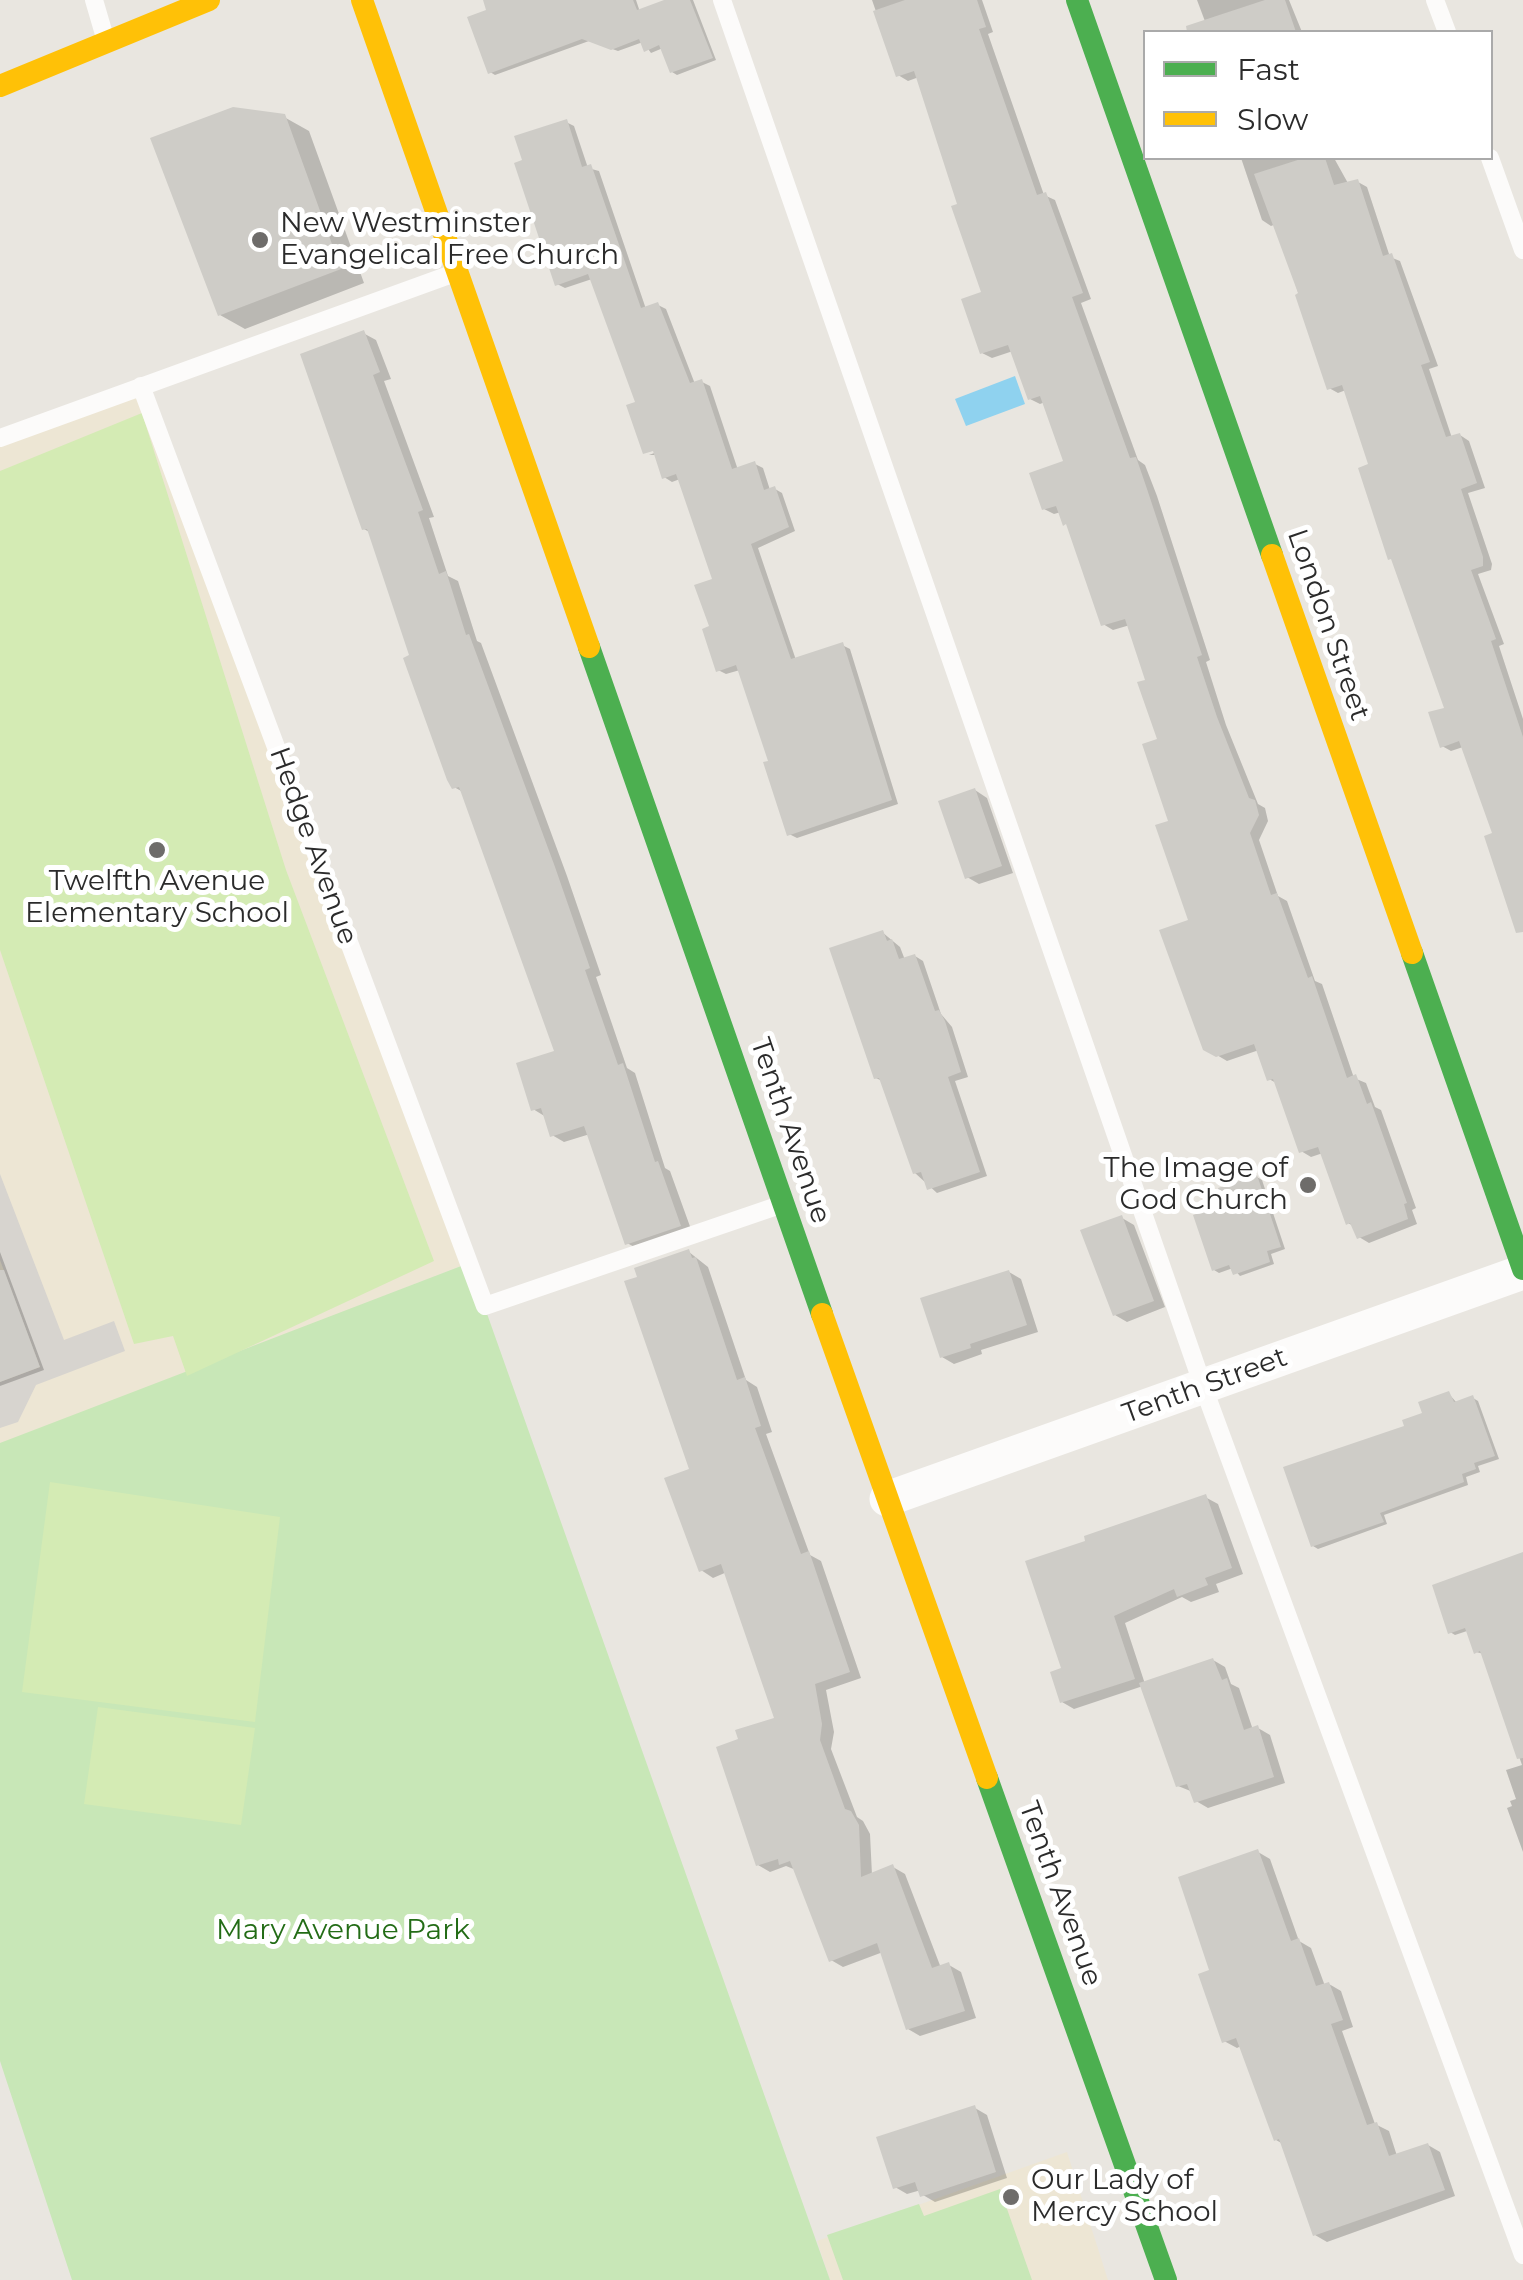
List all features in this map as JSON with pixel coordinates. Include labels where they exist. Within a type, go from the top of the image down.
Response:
[{"type":"main road","points":[[0,86],[209,0]]},
{"type":"main road","name":"Tenth Avenue","points":[[362,0],[887,1499],[1166,2280]]},
{"type":"main road","name":"London Street","points":[[1077,0],[1523,1270]]},
{"type":"street","name":"Tenth Street","points":[[887,1499],[1523,1270]]},
{"type":"lane","points":[[94,0],[106,41]]},
{"type":"lane","points":[[722,0],[1203,1386],[1523,2256]]},
{"type":"lane","points":[[1435,0],[1445,30]]},
{"type":"lane","points":[[1491,160],[1523,250]]},
{"type":"lane","points":[[0,438],[457,272]]},
{"type":"lane","name":"Hedge Avenue","points":[[141,386],[485,1306],[783,1204]]},
{"type":"shaded area","name":"Twelfth Avenue Elementary School","points":[[141,386],[469,1263],[0,1446],[0,437]]},
{"type":"shaded area","points":[[0,1174],[64,1340],[114,1321],[125,1351],[36,1385],[18,1422],[0,1428],[0,1382],[40,1367],[0,1260]]},
{"type":"shaded area","name":"Our Lady of Mercy School","points":[[1067,2152],[1108,2280],[830,2280],[817,2241]]},
{"type":"green space","name":"Twelfth Avenue Elementary School","points":[[142,413],[286,870],[434,1261],[187,1376],[173,1336],[134,1344],[0,950],[0,471]]},
{"type":"green space","name":"Mary Avenue Park","points":[[469,1263],[830,2280],[72,2280],[0,2061],[0,1443]]},
{"type":"green space","points":[[50,1482],[280,1517],[255,1722],[22,1692]]},
{"type":"green space","points":[[98,1707],[255,1728],[241,1825],[84,1804]]},
{"type":"green space","points":[[1000,2189],[1032,2280],[843,2280],[827,2235],[919,2204],[924,2216]]},
{"type":"water","points":[[1015,376],[1025,404],[966,426],[955,399]]},
{"type":"building","points":[[483,0],[633,0],[637,10],[664,0],[690,0],[713,58],[670,73],[659,45],[644,52],[639,39],[611,50],[582,39],[488,74],[467,17],[486,10]]},
{"type":"building","points":[[905,0],[977,0],[986,27],[979,29],[1037,195],[1046,192],[1083,293],[1072,297],[1130,458],[1136,457],[1202,655],[1197,657],[1217,717],[1249,798],[1255,800],[1259,815],[1250,833],[1271,895],[1277,893],[1308,978],[1312,976],[1347,1078],[1356,1074],[1367,1104],[1371,1102],[1407,1203],[1404,1204],[1408,1219],[1357,1239],[1350,1223],[1346,1225],[1318,1147],[1299,1153],[1273,1079],[1267,1081],[1254,1044],[1216,1057],[1203,1050],[1159,930],[1188,920],[1155,825],[1168,821],[1142,744],[1157,739],[1137,682],[1145,680],[1125,619],[1101,626],[1066,524],[1063,526],[1056,506],[1042,510],[1029,473],[1063,461],[1040,396],[1028,400],[1008,345],[980,354],[961,299],[981,292],[951,206],[957,204],[914,71],[896,77],[873,11]]},
{"type":"building","points":[[1265,0],[1285,0],[1295,30],[1187,30],[1186,26]]},
{"type":"building","name":"New Westminster Evangelical Free Church","points":[[233,107],[285,114],[341,269],[218,316],[150,138]]},
{"type":"building","points":[[567,119],[582,167],[591,164],[641,308],[658,302],[690,383],[702,379],[732,469],[755,461],[764,490],[775,486],[789,527],[751,544],[791,659],[843,642],[892,800],[787,836],[763,762],[768,761],[736,665],[716,672],[702,629],[709,626],[694,585],[712,579],[676,474],[662,479],[653,451],[643,454],[626,405],[635,402],[588,274],[555,286],[514,163],[522,160],[514,136]]},
{"type":"building","points":[[1298,160],[1326,160],[1334,185],[1358,179],[1383,256],[1392,253],[1430,362],[1421,365],[1446,437],[1460,433],[1477,483],[1461,489],[1483,557],[1483,566],[1471,570],[1496,639],[1491,641],[1523,737],[1523,932],[1516,933],[1484,836],[1492,833],[1459,741],[1440,748],[1428,712],[1444,708],[1358,468],[1368,464],[1342,385],[1327,390],[1295,295],[1298,293],[1254,174]]},
{"type":"building","points":[[364,330],[380,372],[373,375],[423,510],[418,512],[439,574],[446,571],[466,635],[469,634],[555,867],[618,1065],[623,1063],[655,1162],[658,1161],[681,1226],[625,1245],[584,1126],[550,1137],[541,1108],[531,1111],[516,1063],[554,1051],[459,787],[452,789],[447,780],[403,658],[409,655],[367,529],[362,530],[300,354]]},
{"type":"building","points":[[975,788],[1002,866],[965,879],[938,801]]},
{"type":"building","points":[[883,930],[887,941],[892,939],[899,959],[915,954],[935,1011],[939,1010],[945,1021],[961,1072],[948,1077],[980,1172],[927,1190],[921,1172],[913,1174],[879,1078],[874,1079],[829,948]]},
{"type":"building","points":[[1257,1175],[1281,1247],[1267,1251],[1270,1262],[1233,1275],[1229,1265],[1212,1271],[1193,1215],[1223,1205],[1218,1188]]},
{"type":"building","points":[[1122,1215],[1154,1301],[1113,1316],[1080,1230]]},
{"type":"building","points":[[689,1249],[692,1258],[696,1257],[737,1380],[745,1377],[761,1426],[755,1428],[801,1554],[809,1551],[850,1672],[815,1684],[822,1724],[820,1740],[845,1809],[851,1811],[859,1825],[861,1877],[893,1864],[932,1968],[949,1962],[965,2011],[906,2030],[877,1943],[829,1962],[790,1861],[779,1865],[778,1859],[756,1866],[716,1747],[738,1739],[735,1730],[774,1718],[721,1564],[699,1572],[664,1478],[689,1469],[624,1281],[637,1277],[634,1268]]},
{"type":"building","points":[[0,1270],[4,1270],[40,1367],[0,1382]]},
{"type":"building","points":[[1009,1270],[1027,1325],[940,1358],[920,1298]]},
{"type":"building","points":[[1449,1391],[1454,1402],[1473,1395],[1495,1456],[1474,1463],[1476,1469],[1462,1474],[1464,1482],[1380,1513],[1384,1522],[1311,1547],[1283,1467],[1404,1426],[1402,1420],[1422,1413],[1418,1402]]},
{"type":"building","points":[[1206,1494],[1232,1568],[1205,1578],[1208,1585],[1177,1597],[1174,1589],[1114,1616],[1135,1679],[1060,1703],[1050,1672],[1061,1668],[1025,1561]]},
{"type":"building","points":[[1523,1552],[1523,1758],[1517,1759],[1480,1651],[1474,1654],[1465,1628],[1448,1634],[1432,1585]]},
{"type":"building","points":[[1213,1658],[1222,1680],[1227,1678],[1244,1730],[1258,1725],[1274,1777],[1194,1803],[1187,1784],[1176,1787],[1139,1683]]},
{"type":"building","points":[[1258,1849],[1291,1941],[1299,1938],[1316,1986],[1329,1982],[1343,2020],[1331,2024],[1367,2125],[1377,2122],[1389,2156],[1428,2143],[1445,2190],[1313,2236],[1279,2139],[1274,2141],[1236,2038],[1222,2043],[1198,1974],[1209,1970],[1178,1877]]},
{"type":"building","points":[[975,2105],[996,2172],[920,2197],[915,2182],[893,2189],[876,2137]]},
{"type":"traffic: fast","points":[[1077,0],[1272,555]]},
{"type":"traffic: fast","points":[[589,647],[822,1314]]},
{"type":"traffic: fast","points":[[1412,953],[1523,1269]]},
{"type":"traffic: fast","points":[[987,1778],[1166,2280]]},
{"type":"traffic: slow","points":[[0,86],[209,0]]},
{"type":"traffic: slow","points":[[362,0],[589,647]]},
{"type":"traffic: slow","points":[[1272,555],[1412,953]]},
{"type":"traffic: slow","points":[[822,1314],[987,1778]]},
{"type":"place","name":"New Westminster Evangelical Free Church","points":[[260,240]]},
{"type":"place","name":"Twelfth Avenue Elementary School","points":[[157,850]]},
{"type":"place","name":"The Image of God Church","points":[[1308,1185]]},
{"type":"place","name":"Our Lady of Mercy School","points":[[1011,2197]]}]
